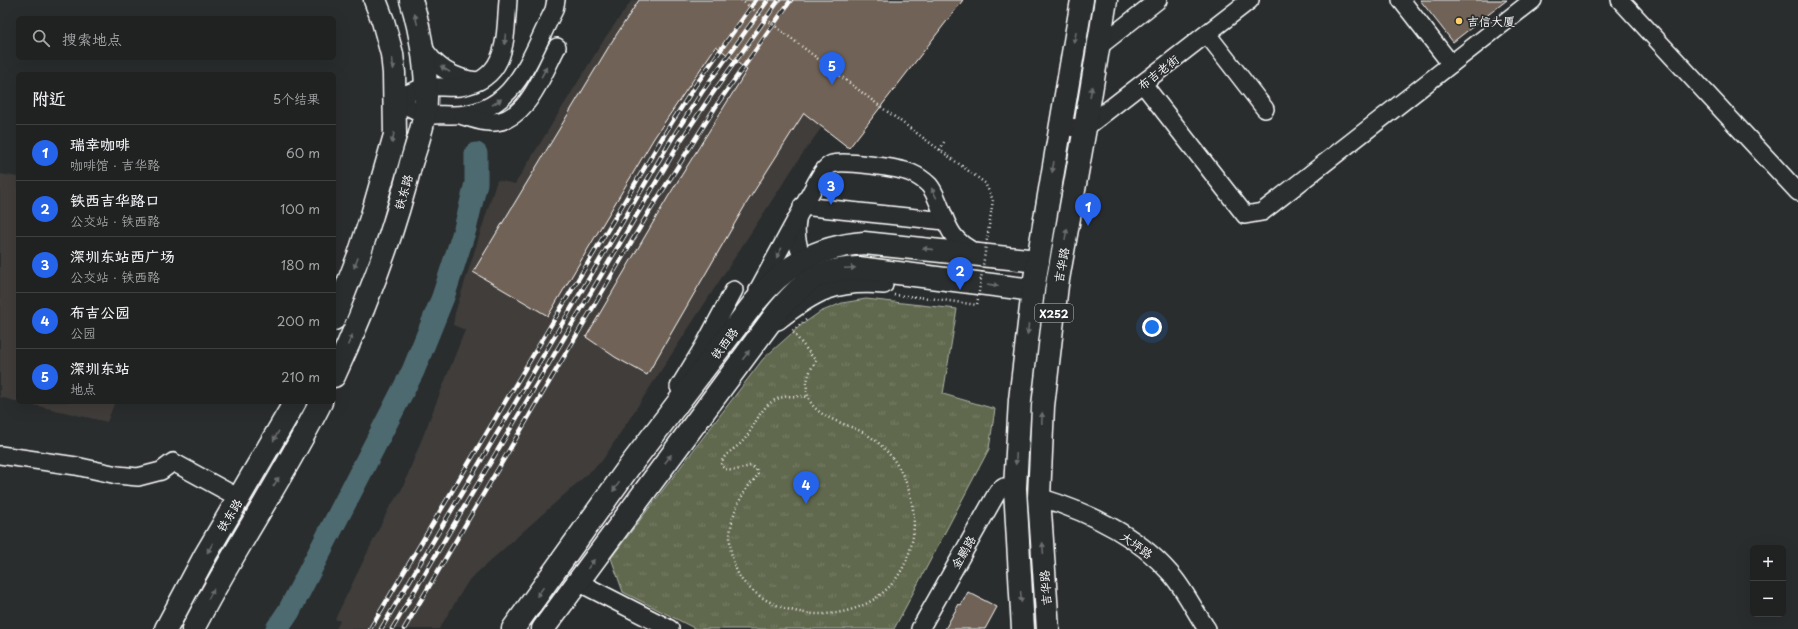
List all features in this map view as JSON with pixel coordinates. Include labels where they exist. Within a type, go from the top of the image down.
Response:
[{"type":"main road","name":"铁东路","points":[[336,314],[359,255],[384,175],[394,135],[392,54],[383,21],[375,0]]},
{"type":"main road","name":"铁东路","points":[[336,372],[355,329],[381,263],[407,182],[425,114],[425,87],[421,42],[411,0]]},
{"type":"main road","name":"吉华路","points":[[1024,629],[1015,488],[1020,400],[1033,290],[1082,0]]},
{"type":"main road","name":"吉华路","points":[[1048,629],[1039,497],[1042,406],[1057,285],[1106,0]]},
{"type":"main road","name":"铁西路","points":[[543,629],[787,301],[808,268],[828,248],[845,244],[864,243],[1038,262]]},
{"type":"main road","name":"铁西路","points":[[513,629],[630,468],[740,321],[772,282],[808,268],[834,270],[858,268],[1033,290]]},
{"type":"main road","name":"铁东路","points":[[166,629],[206,554],[294,404]]},
{"type":"main road","name":"铁东路","points":[[192,629],[227,565],[292,456],[320,404]]},
{"type":"street","points":[[394,99],[425,87],[458,87],[480,81],[493,71],[504,47],[508,0]]},
{"type":"street","points":[[461,115],[476,112],[488,107],[498,102],[510,91],[521,75],[554,10],[556,0]]},
{"type":"street","points":[[1097,48],[1158,0]]},
{"type":"street","name":"布吉老街","points":[[1085,128],[1250,0]]},
{"type":"street","points":[[1400,0],[1451,64]]},
{"type":"street","points":[[1143,84],[1245,215],[1262,212],[1533,0]]},
{"type":"street","points":[[1620,0],[1798,192]]},
{"type":"street","points":[[1207,34],[1265,109]]},
{"type":"street","points":[[421,42],[426,53],[443,68],[461,78],[480,81]]},
{"type":"street","points":[[394,99],[425,114],[461,115],[490,122],[504,120],[514,116],[529,99],[557,47]]},
{"type":"street","points":[[1060,127],[1085,128]]},
{"type":"street","points":[[740,321],[775,262],[802,206],[819,178],[828,166],[836,163],[847,163],[898,170],[919,177],[926,182],[934,193],[945,221],[955,239],[968,249],[980,255]]},
{"type":"street","points":[[802,206],[945,221]]},
{"type":"street","points":[[802,206],[796,234],[798,248],[808,268]]},
{"type":"street","points":[[762,334],[801,304],[831,288],[856,284],[886,290]]},
{"type":"street","points":[[630,468],[692,366],[734,290]]},
{"type":"street","points":[[0,455],[76,466],[117,476],[138,477],[161,471],[173,462],[239,498]]},
{"type":"street","name":"金鹏路","points":[[920,629],[998,491],[1004,487],[1015,488]]},
{"type":"street","name":"大坪路","points":[[1039,497],[1072,507],[1099,519],[1145,548],[1171,574],[1207,629]]},
{"type":"street","points":[[578,582],[670,629]]},
{"type":"path","points":[[741,0],[985,183],[994,200],[977,306],[886,290]]},
{"type":"path","points":[[940,150],[944,142]]},
{"type":"path","points":[[809,318],[792,331],[816,361],[810,371],[806,384],[808,397],[815,408],[827,416],[867,435],[885,449],[899,467],[911,498],[914,529],[911,549],[904,568],[894,585],[875,604]]},
{"type":"path","points":[[747,590],[736,571],[734,564],[731,550],[731,528],[736,507],[758,474],[756,469],[751,466],[728,471],[721,465],[721,460],[742,442],[762,411],[768,405],[783,397],[808,397]]},
{"type":"shaded area","points":[[632,0],[963,0],[849,148],[822,127],[799,159],[602,461],[469,580],[439,629],[336,629],[340,621],[335,619],[389,508],[402,489],[465,330],[453,325],[455,313],[497,180],[515,184],[605,38]]},
{"type":"shaded area","points":[[0,174],[16,177],[16,401],[0,397]]},
{"type":"shaded area","points":[[29,404],[114,404],[107,422]]},
{"type":"green space","points":[[866,299],[957,309],[943,394],[995,409],[989,449],[894,629],[696,629],[623,592],[611,558],[763,359],[800,326],[820,312],[842,303]]},
{"type":"building","points":[[639,0],[963,0],[849,148],[804,113],[746,204],[647,375],[615,357],[586,337],[668,197],[747,70],[716,46],[654,138],[548,316],[473,272],[611,43]]},
{"type":"building","name":"吉信大厦","points":[[1420,0],[1507,0],[1453,42]]},
{"type":"building","points":[[968,592],[997,607],[985,629],[945,629],[959,604],[961,605]]},
{"type":"waterway","points":[[277,629],[289,611],[413,371],[443,297],[465,229],[476,183],[476,154]]},
{"type":"railway","points":[[370,629],[667,130],[695,86],[756,0]]},
{"type":"railway","points":[[381,629],[674,135],[702,92],[768,0]]},
{"type":"railway","points":[[392,629],[681,140],[779,0]]},
{"type":"railway","points":[[404,629],[649,212],[718,103],[791,0]]},
{"type":"place","name":"吉信大厦","points":[[1459,21]]},
{"type":"place","name":"深圳东站","points":[[832,85]]},
{"type":"place","name":"深圳东站西广场","points":[[831,205]]},
{"type":"place","name":"瑞幸咖啡","points":[[1088,226]]},
{"type":"place","name":"铁西吉华路口","points":[[960,290]]},
{"type":"place","name":"布吉公园","points":[[806,504]]}]
